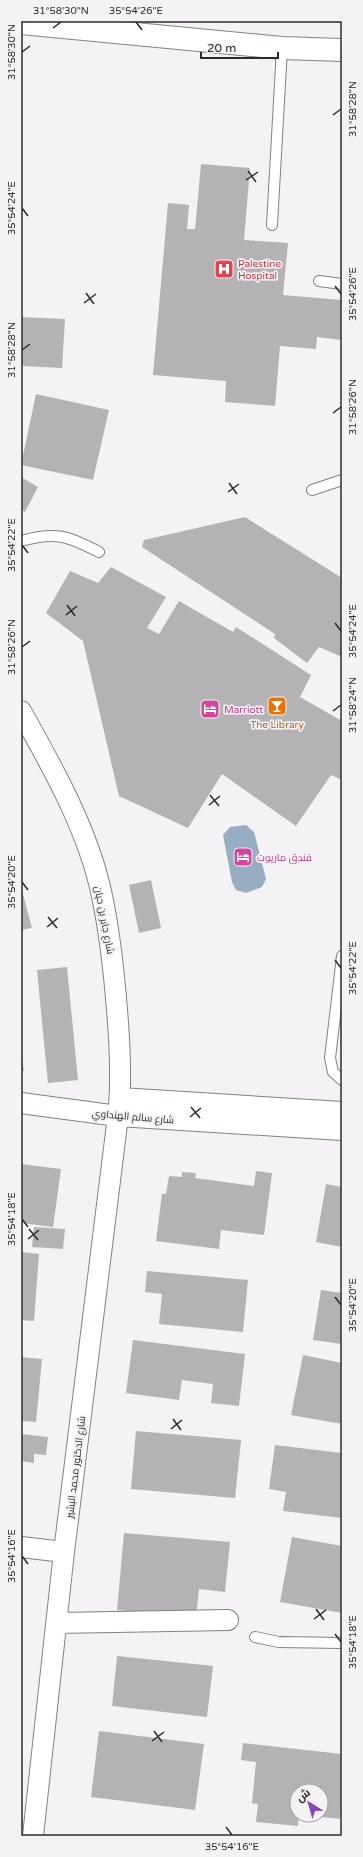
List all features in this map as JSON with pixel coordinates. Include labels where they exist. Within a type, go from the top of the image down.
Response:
[{"type":"main road","points":[[21,23],[282,48],[342,50]]},
{"type":"street","name":"شارع جابر بن حيان","points":[[21,711],[65,794],[87,847],[102,895],[113,962],[119,1042],[119,1107]]},
{"type":"street","name":"شارع سالم الهنداوي","points":[[21,1103],[119,1107],[342,1112]]},
{"type":"street","name":"شارع سالم الهنداوي","points":[[119,1107],[342,1130]]},
{"type":"street","name":"شارع الدكتور محمد البشير","points":[[33,1836],[64,1552],[119,1107]]},
{"type":"street","points":[[21,1547],[64,1552]]},
{"type":"street","points":[[57,1623],[228,1620]]},
{"type":"lane","points":[[272,225],[282,48]]},
{"type":"lane","points":[[319,281],[342,284]]},
{"type":"lane","points":[[312,490],[342,480]]},
{"type":"lane","points":[[21,541],[53,536],[72,538],[99,552]]},
{"type":"lane","points":[[342,956],[330,1058],[333,1072],[342,1080]]},
{"type":"lane","points":[[255,1637],[279,1642],[342,1643]]},
{"type":"water","points":[[246,825],[254,832],[266,879],[262,887],[246,893],[236,890],[232,882],[223,835],[230,827]]},
{"type":"building","name":"Palestine Hospital","points":[[201,164],[250,168],[244,240],[288,243],[283,295],[342,300],[342,340],[317,337],[316,349],[280,346],[275,406],[225,402],[226,381],[153,375],[168,203],[189,205],[187,229],[195,229]]},
{"type":"building","points":[[21,317],[65,319],[62,368],[21,366]]},
{"type":"building","points":[[36,394],[109,410],[93,480],[21,465]]},
{"type":"building","points":[[21,477],[38,487],[25,512],[21,509]]},
{"type":"building","points":[[245,517],[342,578],[342,657],[319,647],[307,663],[274,638],[275,634],[142,547],[144,540]]},
{"type":"building","name":"Marriott","points":[[111,567],[166,597],[147,628],[159,634],[179,601],[233,632],[236,627],[311,675],[300,697],[342,721],[342,780],[331,775],[296,826],[222,774],[188,828],[119,796],[83,641],[46,613],[70,571],[98,583]]},
{"type":"building","points":[[151,880],[161,928],[139,933],[129,885]]},
{"type":"building","points":[[21,887],[32,928],[21,930]]},
{"type":"building","points":[[67,967],[78,1080],[48,1083],[37,970]]},
{"type":"building","points":[[22,1060],[24,1071],[21,1071]]},
{"type":"building","points":[[21,1164],[61,1169],[53,1227],[21,1223]]},
{"type":"building","points":[[256,1171],[272,1173],[264,1235],[221,1230],[219,1249],[156,1241],[162,1194],[166,1194],[169,1176],[182,1177],[182,1172],[196,1173],[195,1178],[254,1186]]},
{"type":"building","points":[[326,1184],[342,1187],[342,1247],[316,1242]]},
{"type":"building","points":[[34,1227],[65,1229],[63,1249],[32,1247]]},
{"type":"building","points":[[21,1252],[39,1254],[34,1321],[21,1320]]},
{"type":"building","points":[[147,1271],[248,1280],[243,1332],[159,1324],[162,1294],[145,1292]]},
{"type":"building","points":[[321,1290],[342,1293],[342,1344],[313,1340]]},
{"type":"building","points":[[133,1340],[245,1354],[239,1406],[211,1403],[213,1384],[182,1380],[179,1400],[126,1393]]},
{"type":"building","points":[[303,1355],[342,1363],[342,1424],[291,1415]]},
{"type":"building","points":[[21,1357],[42,1359],[36,1422],[21,1421]]},
{"type":"building","points":[[136,1431],[241,1440],[235,1498],[131,1489]]},
{"type":"building","points":[[21,1434],[48,1437],[46,1455],[34,1454],[34,1463],[21,1461]]},
{"type":"building","points":[[275,1445],[342,1453],[342,1518],[283,1511],[286,1492],[269,1489]]},
{"type":"building","points":[[124,1533],[230,1542],[225,1592],[199,1589],[196,1618],[117,1610]]},
{"type":"building","points":[[292,1537],[342,1546],[342,1613],[280,1602]]},
{"type":"building","points":[[117,1656],[213,1666],[207,1717],[112,1706]]},
{"type":"building","points":[[99,1731],[204,1744],[195,1810],[91,1797]]},
{"type":"building","points":[[243,1743],[342,1754],[342,1799],[340,1819],[329,1818],[329,1783],[289,1783],[289,1823],[298,1823],[298,1826],[256,1822],[258,1804],[252,1803],[256,1762],[241,1760]]},
{"type":"place","name":"Palestine Hospital","points":[[224,269]]},
{"type":"place","name":"The Library","points":[[277,706]]},
{"type":"place","name":"Marriott","points":[[210,709]]},
{"type":"place","name":"فندق ماريوت","points":[[243,857]]}]
